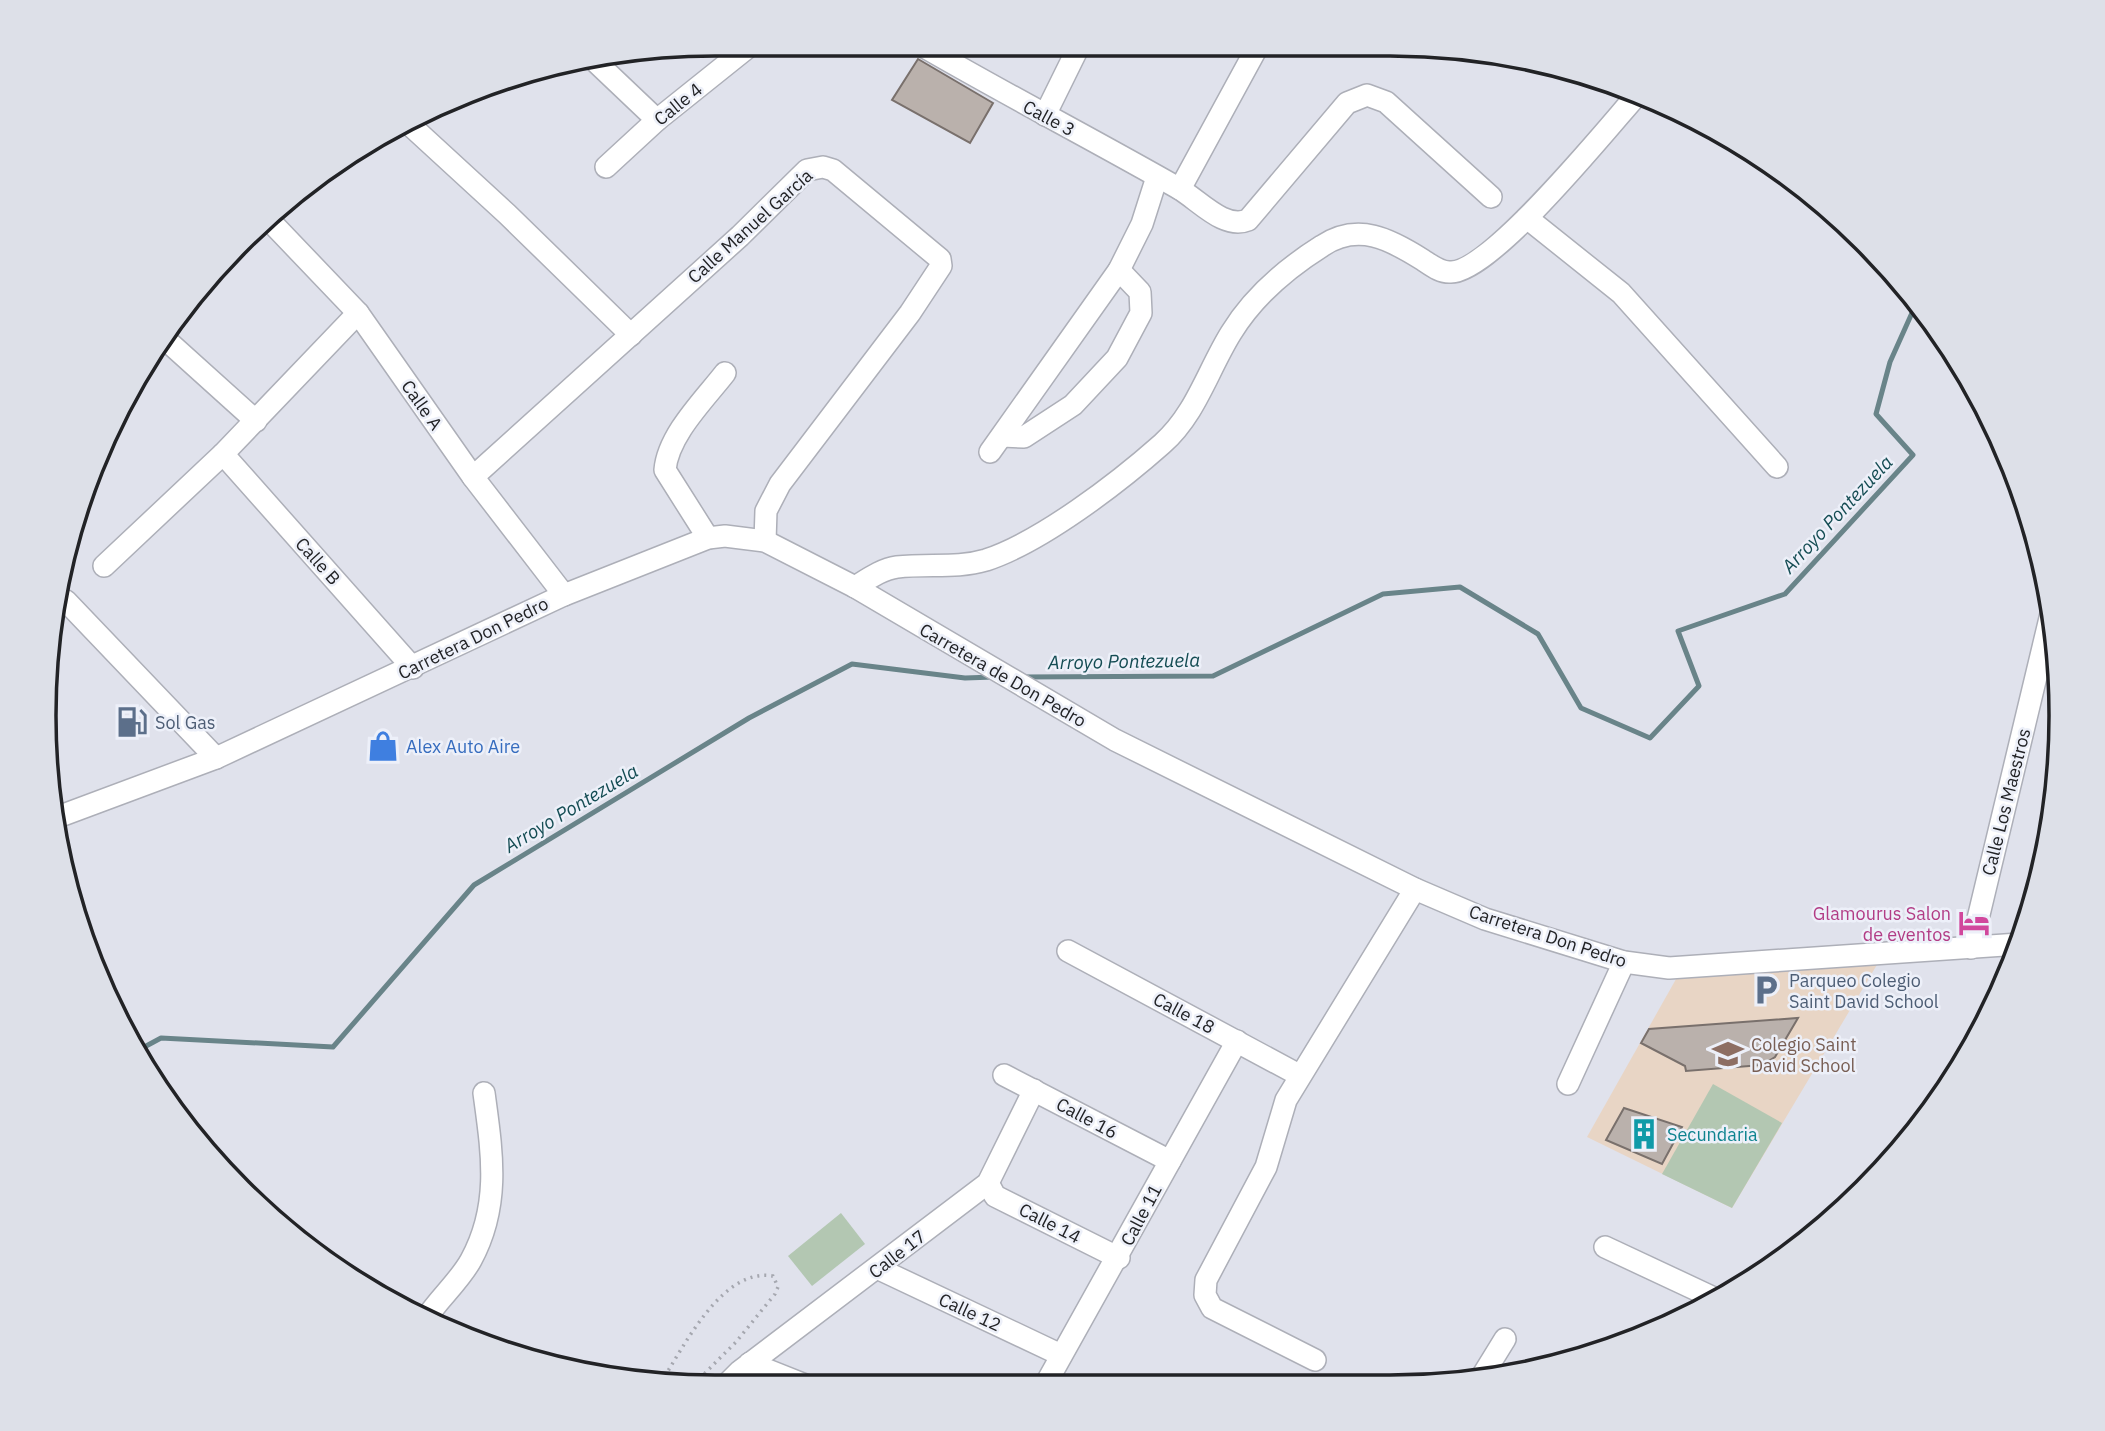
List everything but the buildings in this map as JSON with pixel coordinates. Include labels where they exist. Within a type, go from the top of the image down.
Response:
[{"type":"street","name":"Calle 4","points":[[606,167],[657,120],[737,56]]},
{"type":"street","name":"Calle 3","points":[[940,56],[1180,189],[1228,222],[1248,220],[1347,103],[1367,96],[1386,102],[1491,197]]},
{"type":"street","points":[[1045,115],[1074,56]]},
{"type":"street","points":[[1180,189],[1252,56]]},
{"type":"street","points":[[601,67],[657,120]]},
{"type":"street","points":[[855,587],[875,574],[897,567],[953,568],[988,559],[1046,532],[1164,443],[1199,397],[1231,332],[1271,284],[1321,246],[1341,235],[1366,233],[1393,241],[1439,270],[1451,272],[1468,269],[1527,218],[1631,102]]},
{"type":"street","points":[[414,129],[507,214],[631,335]]},
{"type":"street","name":"Calle Manuel García","points":[[473,477],[814,167],[833,170],[940,259],[941,266],[910,313],[780,484],[766,511],[765,541]]},
{"type":"street","points":[[1119,270],[1140,292],[1141,313],[1117,358],[1073,405],[1024,437],[996,444],[1119,270],[1142,224],[1157,177]]},
{"type":"street","points":[[1527,218],[1621,293],[1777,467]]},
{"type":"street","name":"Calle A","points":[[275,226],[358,313],[473,477],[564,595]]},
{"type":"street","points":[[104,566],[223,454],[358,313]]},
{"type":"street","points":[[171,344],[256,421]]},
{"type":"street","points":[[708,538],[664,470],[666,458],[684,427],[725,373]]},
{"type":"street","name":"Calle B","points":[[223,454],[413,668]]},
{"type":"street","name":"Carretera Don Pedro","points":[[64,815],[216,758],[564,595],[708,538],[725,536],[765,541],[855,587],[891,610]]},
{"type":"street","points":[[67,602],[216,758]]},
{"type":"street","name":"Carretera de Don Pedro","points":[[891,610],[1115,740]]},
{"type":"street","name":"Calle Los Maestros","points":[[1971,948],[2044,641]]},
{"type":"street","name":"Carretera Don Pedro","points":[[1115,740],[1415,889],[1485,919],[1624,962],[1669,968],[1728,966],[2007,945]]},
{"type":"street","points":[[1315,1360],[1219,1312],[1205,1295],[1208,1274],[1266,1167],[1277,1138],[1279,1119],[1299,1075],[1415,889]]},
{"type":"street","name":"Calle 18","points":[[1068,951],[1299,1075]]},
{"type":"street","points":[[1568,1084],[1624,962]]},
{"type":"street","name":"Calle 11","points":[[1050,1375],[1119,1258],[1237,1041]]},
{"type":"street","name":"Calle 16","points":[[1004,1075],[1170,1161]]},
{"type":"street","name":"Calle 17","points":[[737,1375],[988,1183],[1034,1090]]},
{"type":"street","points":[[432,1311],[470,1262],[490,1217],[493,1158],[484,1093]]},
{"type":"street","name":"Calle 14","points":[[988,1183],[995,1196],[1119,1258]]},
{"type":"street","points":[[1605,1247],[1706,1294]]},
{"type":"street","name":"Calle 12","points":[[879,1269],[1060,1355]]},
{"type":"street","points":[[1488,1367],[1505,1339]]},
{"type":"street","points":[[750,1363],[780,1375]]},
{"type":"path","points":[[666,1373],[702,1316],[715,1303],[751,1276],[773,1276],[778,1287],[775,1294],[736,1342],[703,1375]]},
{"type":"shaded area","name":"Colegio Saint David School","points":[[1881,958],[1732,1208],[1587,1137],[1680,972]]},
{"type":"green space","points":[[1713,1084],[1782,1123],[1732,1208],[1662,1174]]},
{"type":"green space","points":[[841,1213],[865,1244],[812,1286],[788,1256]]},
{"type":"waterway","name":"Arroyo Pontezuela","points":[[1021,677],[1213,676],[1383,594],[1460,587],[1538,634],[1581,708],[1650,738],[1699,686],[1678,631],[1785,594],[1913,455],[1876,414],[1890,362],[1912,313]]},
{"type":"waterway","name":"Arroyo Pontezuela","points":[[145,1047],[161,1038],[333,1047],[474,885],[749,718],[852,664],[965,678],[994,677]]},
{"type":"place","name":"Sol Gas","points":[[132,722]]},
{"type":"place","name":"Alex Auto Aire","points":[[383,746]]},
{"type":"place","name":"Glamourus Salon de eventos","points":[[1974,923]]},
{"type":"place","name":"Parqueo Colegio Saint David School","points":[[1766,990]]},
{"type":"place","name":"Colegio Saint David School","points":[[1728,1054]]},
{"type":"place","name":"Secundaria","points":[[1644,1134]]}]
